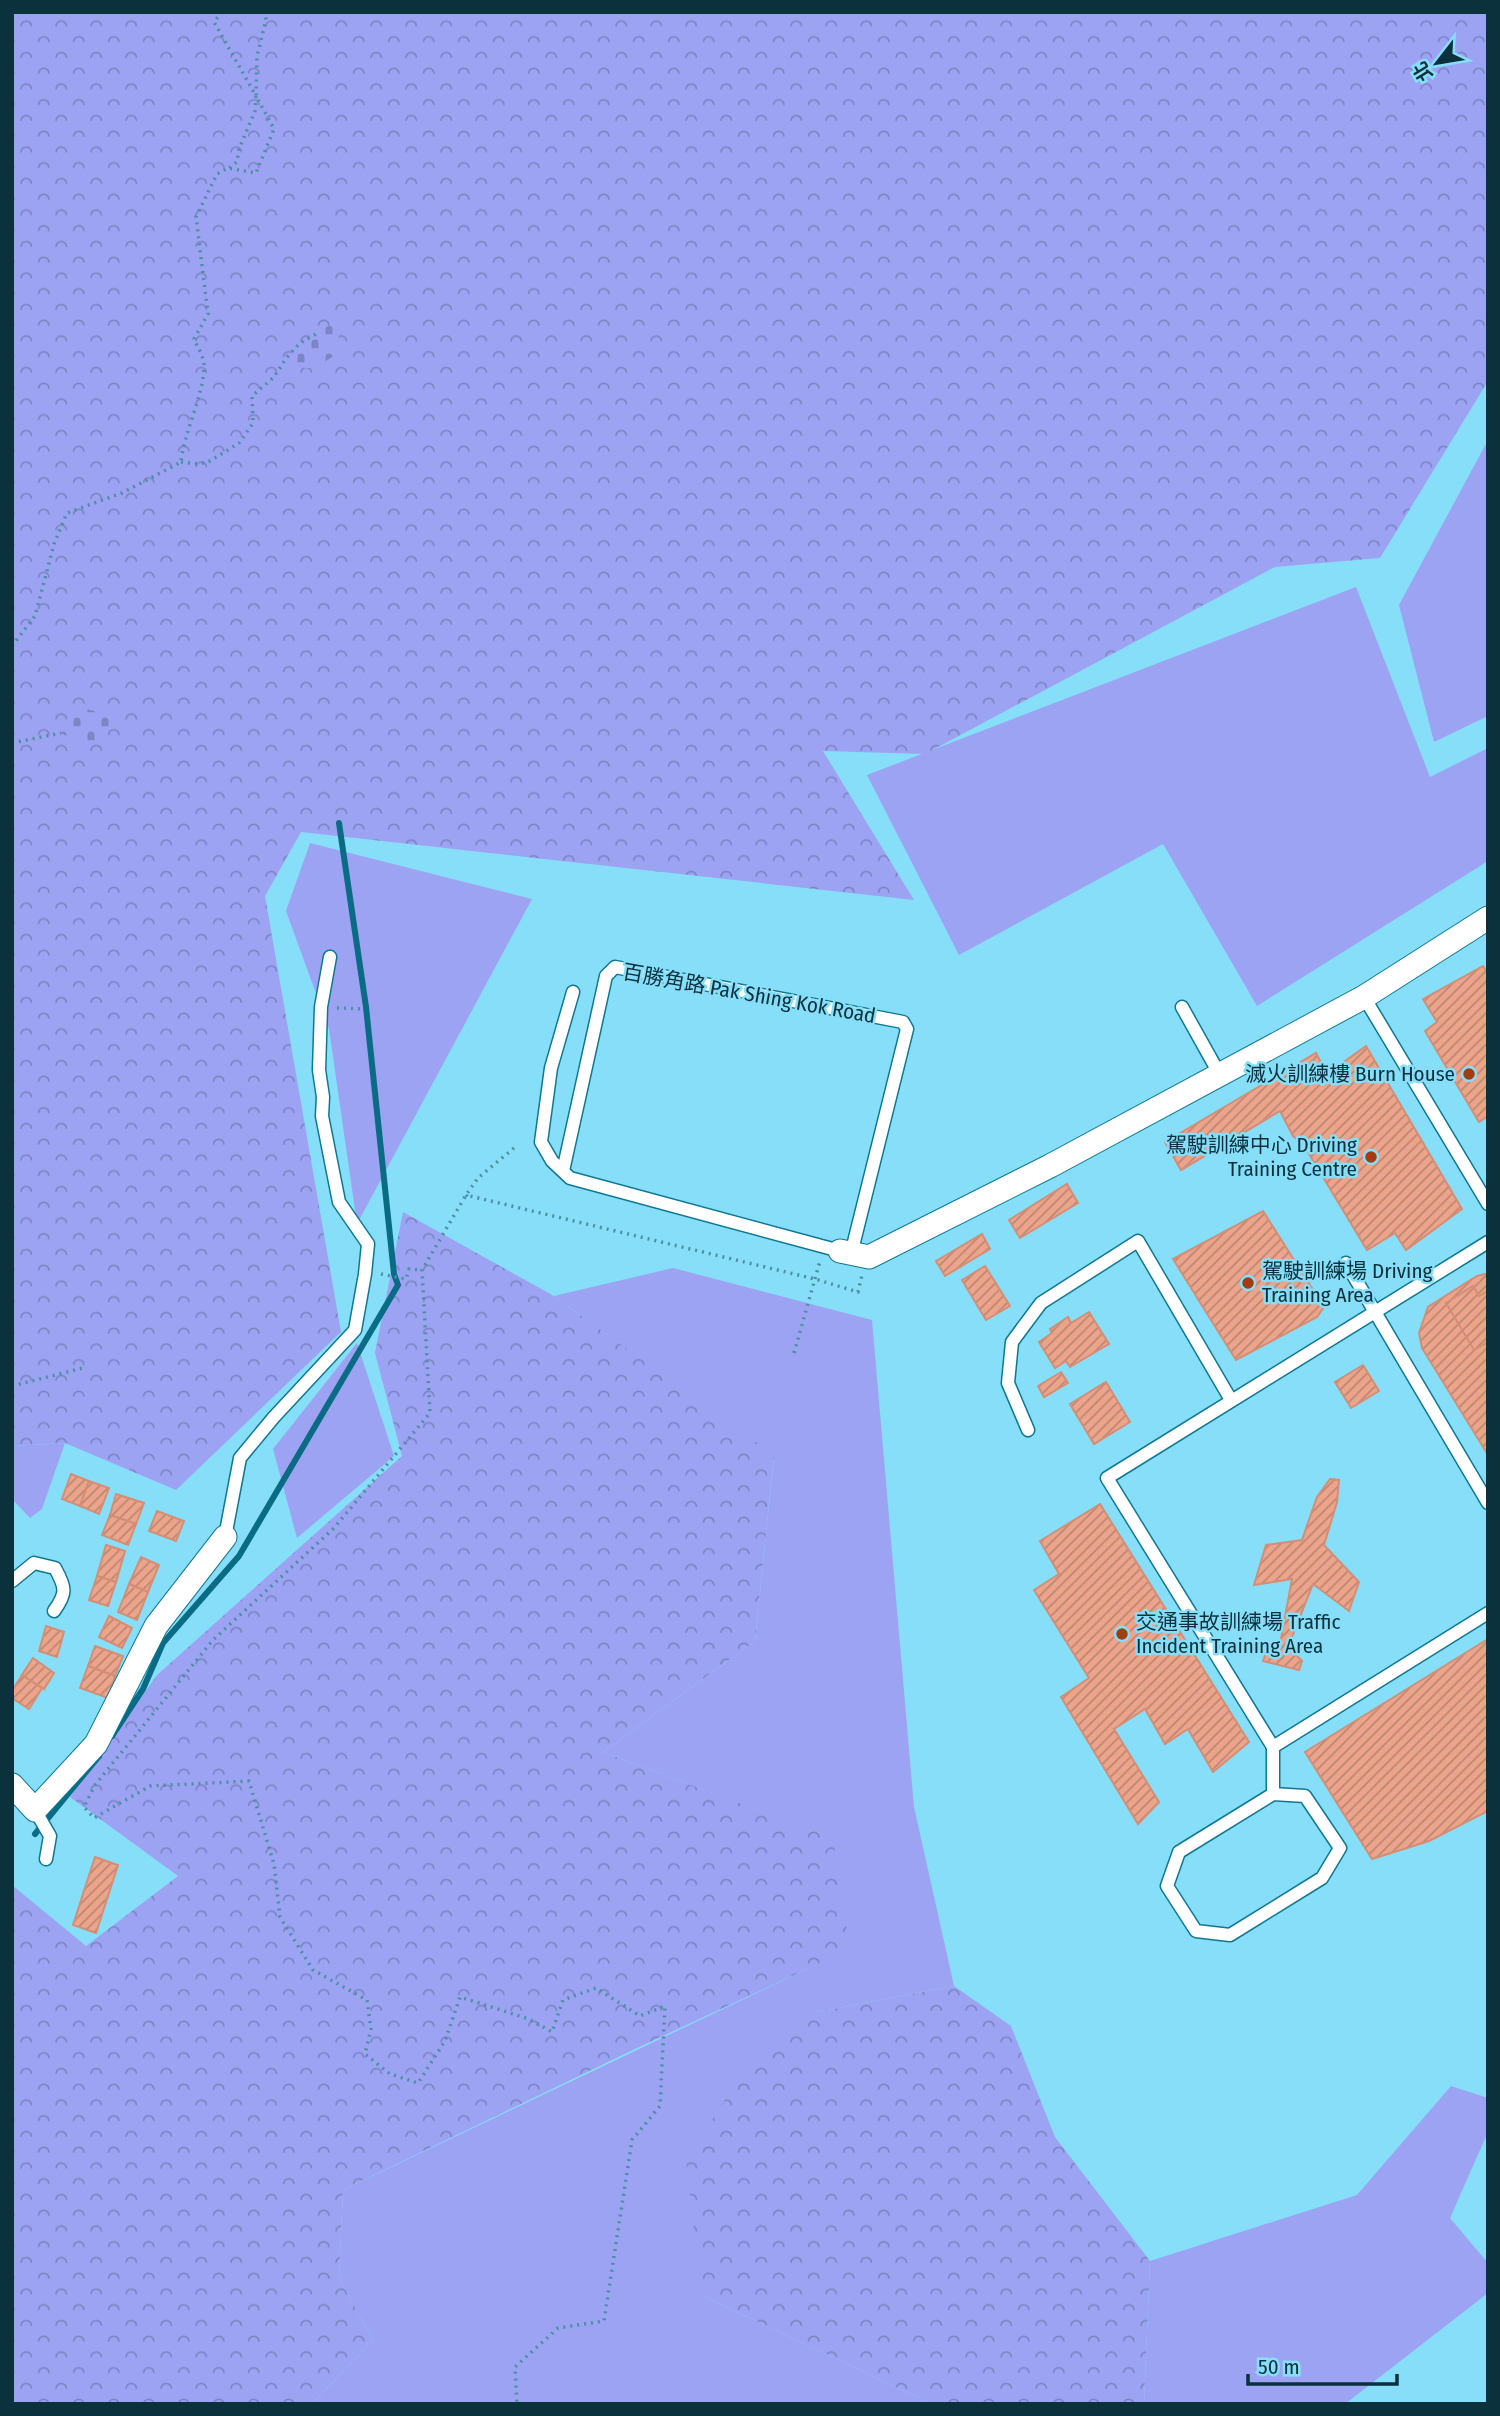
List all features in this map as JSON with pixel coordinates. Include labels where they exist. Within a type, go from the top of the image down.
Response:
[{"type":"street","points":[[853,1254],[1037,1172],[1364,997],[1488,918]]},
{"type":"street","points":[[12,1785],[36,1811],[76,1768],[96,1744],[156,1626],[225,1536]]},
{"type":"lane","points":[[225,1536],[240,1458],[274,1417],[355,1330],[368,1244],[338,1202],[322,1116],[323,1097],[319,1070],[321,1007],[330,957]]},
{"type":"lane","name":"百勝角路 Pak Shing Kok Road","points":[[563,1171],[606,976],[615,967],[903,1022],[907,1029],[853,1254]]},
{"type":"lane","points":[[573,992],[551,1068],[541,1142],[552,1161],[570,1178],[853,1254]]},
{"type":"lane","points":[[1364,997],[1488,1204]]},
{"type":"lane","points":[[1182,1007],[1220,1074]]},
{"type":"lane","points":[[1028,1430],[1008,1382],[1012,1342],[1041,1303],[1138,1241],[1231,1400]]},
{"type":"lane","points":[[1273,1794],[1273,1747],[1107,1478],[1488,1242]]},
{"type":"lane","points":[[1346,1263],[1488,1503]]},
{"type":"lane","points":[[12,1581],[34,1563],[55,1568],[64,1584],[63,1597],[54,1611]]},
{"type":"lane","points":[[1273,1747],[1488,1613]]},
{"type":"lane","points":[[1273,1794],[1305,1796],[1340,1848],[1322,1878],[1230,1935],[1196,1931],[1167,1886],[1179,1852],[1273,1794]]},
{"type":"lane","points":[[36,1811],[50,1836],[46,1859]]},
{"type":"path","points":[[222,12],[214,22],[274,129],[256,173],[228,168]]},
{"type":"path","points":[[181,463],[183,444],[194,412],[205,362],[194,339],[208,314],[195,217],[217,174],[237,162],[239,149],[255,111],[257,56],[266,20],[265,12]]},
{"type":"path","points":[[12,646],[35,616],[54,544],[67,513],[122,493],[181,463],[199,464],[210,461],[239,443],[253,423],[252,396],[274,377],[300,343],[318,333]]},
{"type":"path","points":[[12,743],[61,733]]},
{"type":"path","points":[[348,1009],[363,1009]]},
{"type":"path","points":[[514,1148],[478,1178],[422,1270],[430,1413],[334,1528],[213,1640],[94,1784],[84,1807],[94,1818],[150,1786],[249,1781],[274,1864],[280,1917],[313,1970],[367,2000],[371,2029],[365,2054],[390,2074],[418,2083],[445,2041],[460,1997],[529,2019],[552,2032],[563,2000],[596,1988],[640,2016],[665,2006],[660,2106],[632,2140],[604,2321],[558,2328],[515,2367],[517,2404]]},
{"type":"path","points":[[466,1195],[468,1198],[470,1196],[816,1279],[858,1292],[853,1254]]},
{"type":"path","points":[[381,1274],[406,1279],[408,1269],[422,1270]]},
{"type":"path","points":[[794,1353],[816,1279]]},
{"type":"path","points":[[12,1386],[83,1368]]},
{"type":"green space","points":[[12,12],[1488,12],[1488,381],[1380,558],[1275,567],[925,754],[823,751],[914,900],[301,832],[265,896],[341,1332],[176,1490],[65,1443],[12,1446]]},
{"type":"green space","points":[[330,325],[339,329],[338,353],[312,368],[301,367],[286,358],[305,340]]},
{"type":"green space","points":[[1488,440],[1488,716],[1434,742],[1399,605]]},
{"type":"green space","points":[[1356,587],[1430,777],[1488,748],[1488,861],[1257,1006],[1163,844],[959,955],[867,775]]},
{"type":"green space","points":[[82,708],[103,713],[115,723],[100,741],[80,743],[61,733],[67,721]]},
{"type":"green space","points":[[310,843],[532,899],[357,1224],[329,1029],[286,911]]},
{"type":"green space","points":[[403,1212],[554,1296],[774,1455],[755,1641],[603,1752],[833,1838],[850,1949],[343,2190],[339,2278],[373,2340],[312,2404],[12,2404],[12,1885],[86,1946],[178,1876],[70,1797],[157,1675],[402,1456],[375,1353]]},
{"type":"green space","points":[[673,1268],[872,1320],[914,1807],[954,1986],[817,2012],[701,2295],[932,2404],[312,2404],[373,2340],[339,2278],[343,2190],[849,1949],[832,1838],[603,1752],[755,1641],[774,1456],[554,1296]]},
{"type":"green space","points":[[357,1343],[394,1456],[297,1538],[273,1449]]},
{"type":"green space","points":[[65,1443],[42,1509],[30,1518],[12,1499],[12,1446]]},
{"type":"green space","points":[[954,1986],[1011,2026],[1055,2137],[1150,2261],[1144,2404],[932,2404],[701,2295],[686,2161],[744,2069],[817,2012]]},
{"type":"green space","points":[[1451,2086],[1488,2098],[1488,2132],[1450,2218],[1488,2263],[1488,2293],[1345,2404],[1144,2404],[1150,2261],[1357,2195]]},
{"type":"building","name":"滅火訓練樓 Burn House","points":[[1483,966],[1488,974],[1488,1116],[1479,1122],[1425,1031],[1437,1022],[1423,999]]},
{"type":"building","name":"駕駛訓練中心 Driving Training Centre","points":[[1366,1046],[1462,1209],[1406,1250],[1395,1233],[1367,1250],[1303,1144],[1293,1136],[1280,1111],[1181,1170],[1165,1142],[1316,1053],[1327,1074]]},
{"type":"building","points":[[1067,1184],[1078,1203],[1020,1238],[1009,1220]]},
{"type":"building","name":"駕駛訓練場 Driving Training Area","points":[[1263,1211],[1324,1307],[1317,1317],[1236,1360],[1173,1259]]},
{"type":"building","points":[[982,1234],[990,1249],[945,1276],[936,1261]]},
{"type":"building","points":[[985,1266],[1010,1306],[986,1320],[962,1280]]},
{"type":"building","points":[[1488,1274],[1488,1455],[1422,1348],[1419,1333],[1428,1307],[1477,1276]]},
{"type":"building","points":[[1473,1286],[1479,1296],[1488,1291],[1488,1342],[1474,1350],[1446,1303]]},
{"type":"building","points":[[1089,1312],[1109,1344],[1070,1367],[1066,1361],[1055,1368],[1039,1342],[1052,1333],[1050,1329],[1068,1317],[1071,1323]]},
{"type":"building","points":[[1363,1365],[1379,1391],[1351,1408],[1335,1382]]},
{"type":"building","points":[[1061,1372],[1068,1383],[1044,1397],[1038,1386]]},
{"type":"building","points":[[1106,1382],[1130,1422],[1094,1444],[1070,1404]]},
{"type":"building","points":[[71,1474],[89,1481],[80,1506],[62,1499]]},
{"type":"building","points":[[1330,1479],[1339,1480],[1337,1502],[1324,1545],[1359,1582],[1349,1611],[1313,1584],[1288,1647],[1302,1661],[1299,1670],[1263,1661],[1267,1649],[1280,1644],[1292,1579],[1254,1585],[1266,1545],[1302,1540],[1317,1497]]},
{"type":"building","points":[[89,1481],[109,1488],[99,1514],[80,1506]]},
{"type":"building","points":[[116,1494],[144,1503],[136,1524],[110,1515]]},
{"type":"building","name":"交通事故訓練場 Traffic Incident Training Area","points":[[1100,1504],[1249,1742],[1213,1772],[1188,1729],[1165,1744],[1145,1709],[1114,1729],[1159,1802],[1138,1824],[1061,1697],[1089,1678],[1034,1590],[1059,1574],[1040,1541]]},
{"type":"building","points":[[157,1511],[184,1521],[176,1541],[149,1531]]},
{"type":"building","points":[[110,1515],[136,1524],[128,1545],[102,1535]]},
{"type":"building","points":[[106,1545],[125,1551],[116,1582],[97,1576]]},
{"type":"building","points":[[141,1557],[159,1565],[148,1592],[129,1584]]},
{"type":"building","points":[[97,1576],[116,1582],[108,1606],[89,1600]]},
{"type":"building","points":[[129,1584],[148,1592],[137,1620],[118,1612]]},
{"type":"building","points":[[109,1616],[132,1628],[122,1648],[99,1637]]},
{"type":"building","points":[[46,1626],[64,1632],[57,1657],[39,1651]]},
{"type":"building","points":[[1488,1639],[1488,1811],[1429,1841],[1372,1859],[1305,1752]]},
{"type":"building","points":[[95,1646],[123,1656],[115,1676],[88,1666]]},
{"type":"building","points":[[33,1658],[54,1673],[44,1689],[22,1675]]},
{"type":"building","points":[[88,1666],[115,1676],[108,1698],[80,1688]]},
{"type":"building","points":[[22,1675],[42,1688],[29,1709],[12,1698],[12,1691]]},
{"type":"building","points":[[95,1857],[118,1865],[96,1933],[73,1925]]},
{"type":"waterway","points":[[112,1736],[143,1689],[163,1643],[239,1556],[398,1285],[394,1274],[366,1007],[339,823]]},
{"type":"waterway","points":[[35,1834],[99,1756]]},
{"type":"place","name":"滅火訓練樓 Burn House","points":[[1469,1074]]},
{"type":"place","name":"駕駛訓練中心 Driving Training Centre","points":[[1371,1157]]},
{"type":"place","name":"駕駛訓練場 Driving Training Area","points":[[1248,1283]]},
{"type":"place","name":"交通事故訓練場 Traffic Incident Training Area","points":[[1122,1634]]}]
